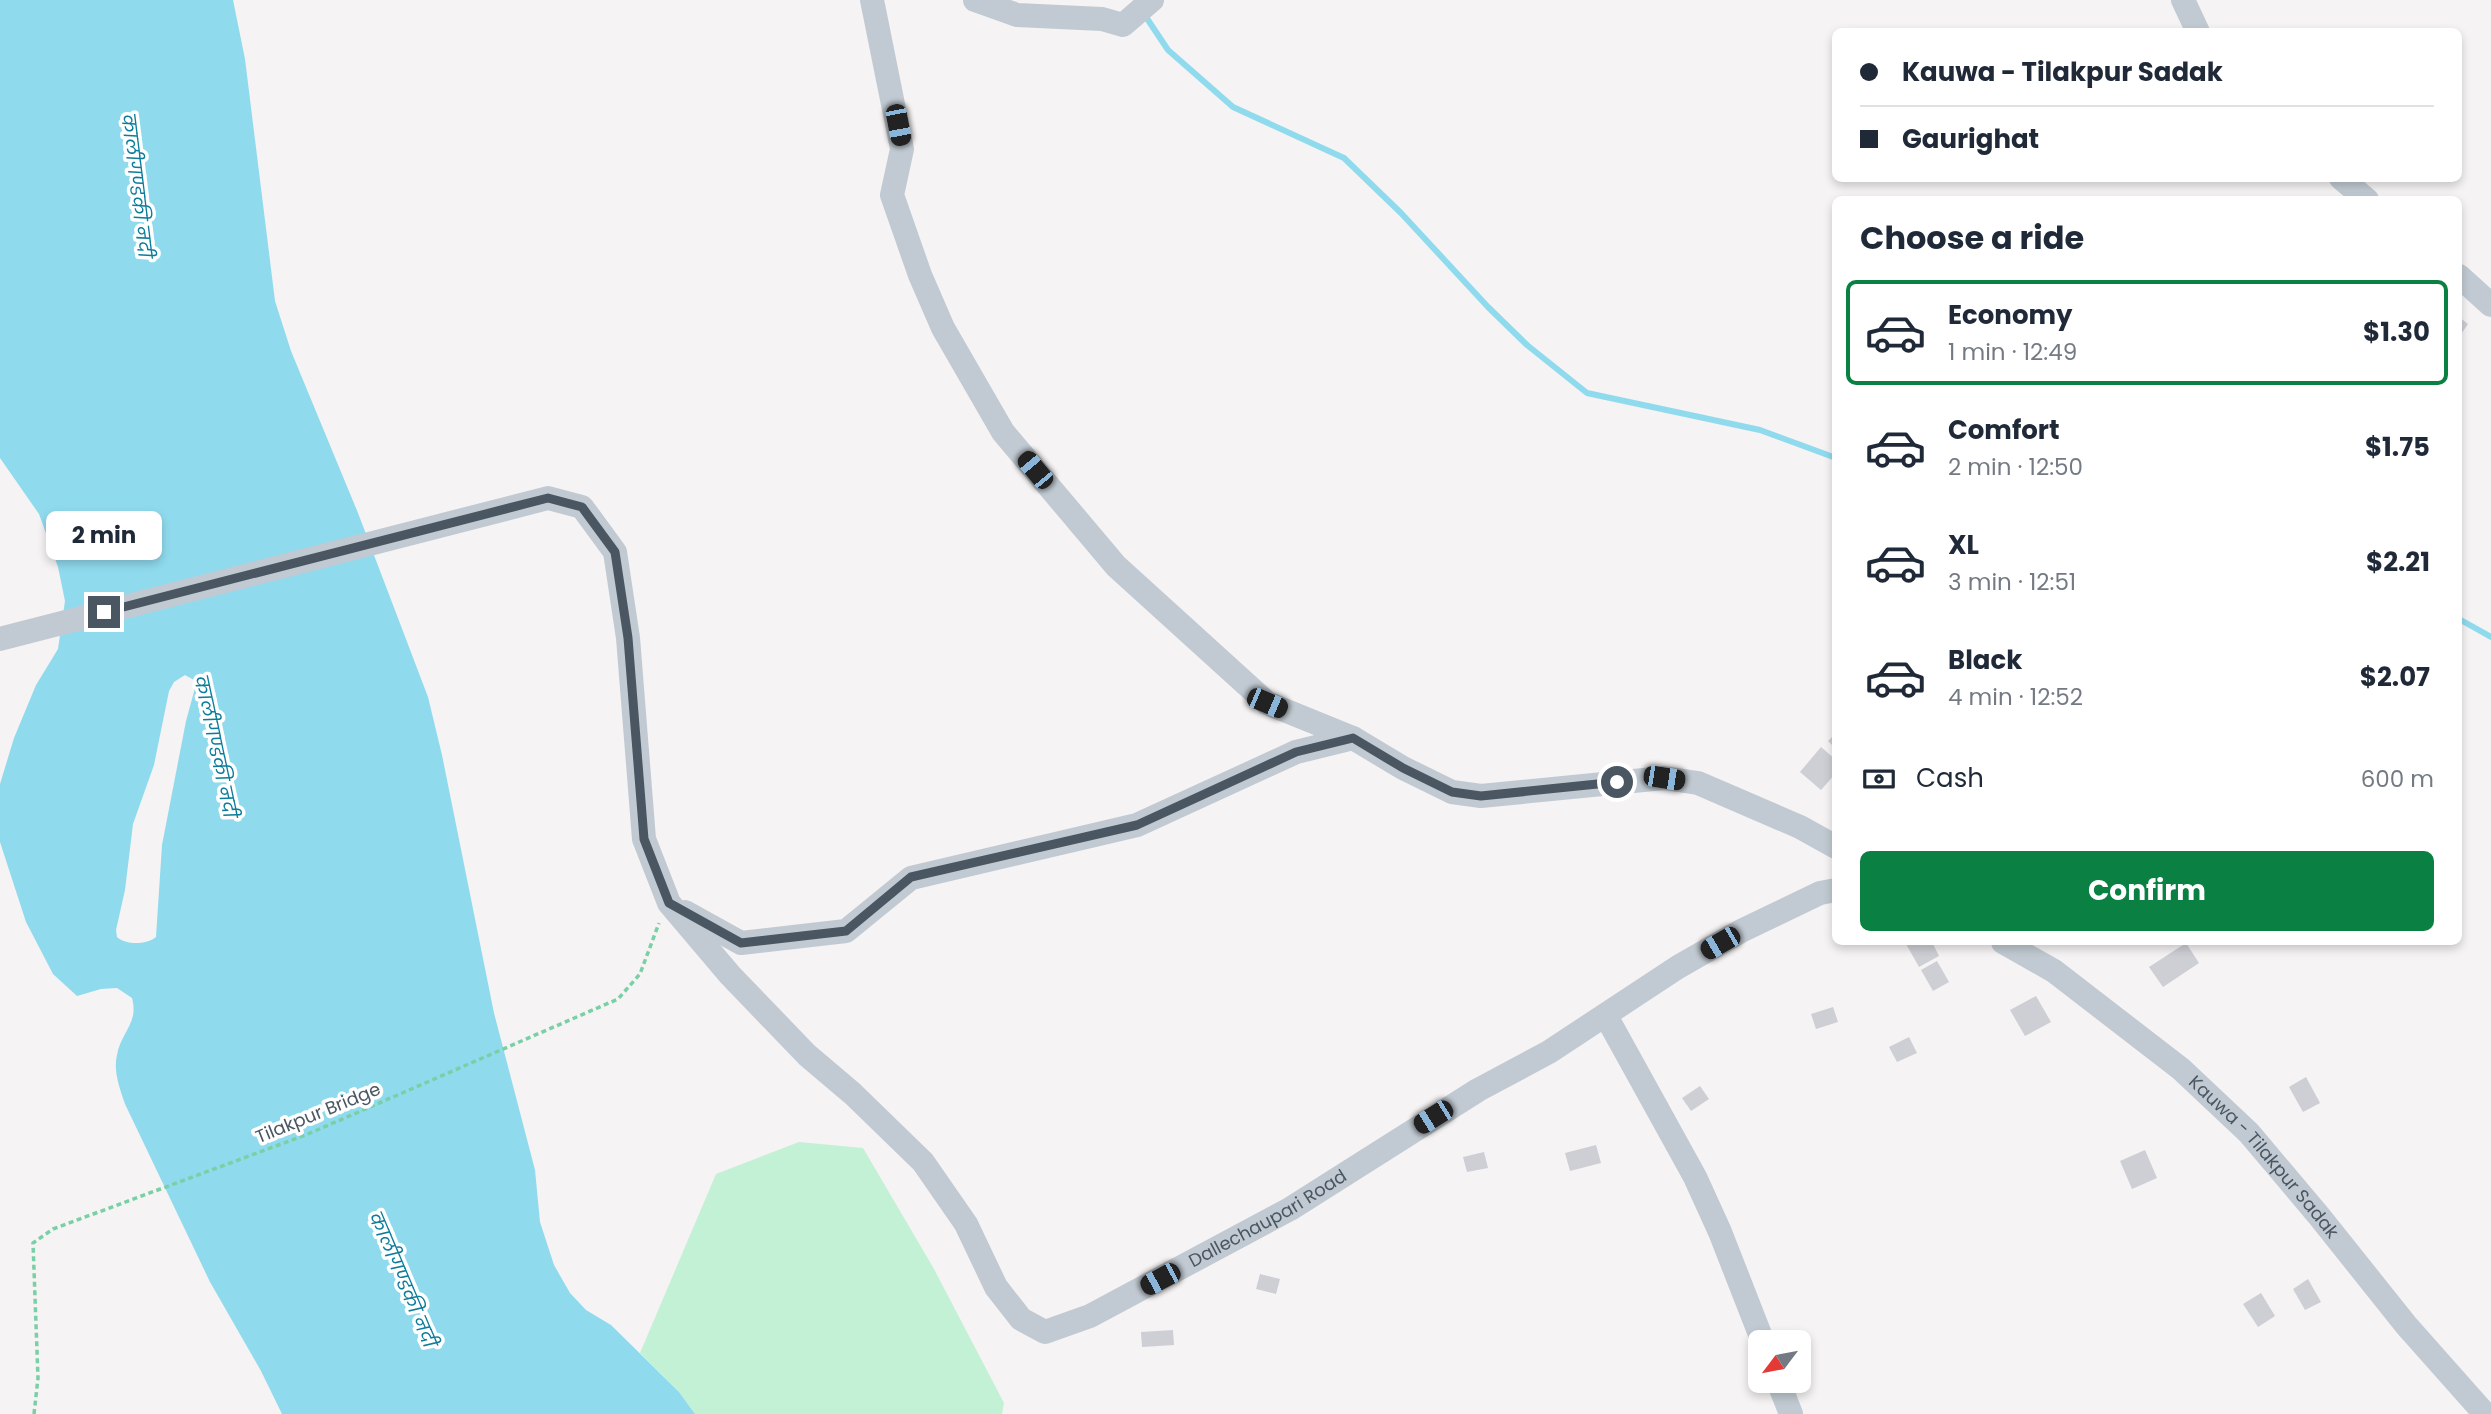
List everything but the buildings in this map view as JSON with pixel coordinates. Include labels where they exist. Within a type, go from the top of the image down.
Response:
[{"type":"street","points":[[872,0],[902,149],[892,195],[920,275],[943,328],[1003,432],[1116,566],[1267,703],[1353,738],[1403,768],[1452,792],[1481,796],[1664,778],[1698,783],[1800,827],[1832,846]]},
{"type":"street","points":[[975,0],[1017,15],[1102,19],[1123,25],[1152,0]]},
{"type":"street","points":[[2183,0],[2196,28]]},
{"type":"street","points":[[2346,182],[2362,196]]},
{"type":"street","points":[[2462,279],[2491,305]]},
{"type":"street","name":"Dallechaupari Road","points":[[0,639],[548,498],[582,507],[615,552],[628,638],[644,839],[669,903],[730,975],[807,1055],[853,1094],[923,1162],[966,1224],[996,1287],[1021,1319],[1045,1332],[1090,1316],[1290,1209],[1478,1090],[1549,1052],[1678,967],[1741,931],[1820,893],[1832,891]]},
{"type":"street","points":[[669,903],[741,943],[846,931],[911,877],[1137,825],[1296,752],[1353,738]]},
{"type":"street","name":"Kauwa - Tilakpur Sadak","points":[[2008,945],[2054,971],[2180,1069],[2249,1133],[2406,1325],[2485,1414]]},
{"type":"street","points":[[1606,1016],[1695,1177],[1758,1330]]},
{"type":"street","points":[[1783,1393],[1791,1414]]},
{"type":"path","name":"Tilakpur Bridge","points":[[34,1414],[38,1378],[33,1243],[53,1229],[309,1134],[618,999],[640,974],[653,936],[669,903]]},
{"type":"green space","points":[[799,1142],[863,1148],[934,1269],[1004,1403],[1002,1414],[695,1414],[679,1392],[640,1353],[716,1174]]},
{"type":"water","name":"कालीगण्डकी नदी","points":[[0,0],[233,0],[245,59],[275,301],[291,351],[358,513],[428,697],[494,1013],[535,1170],[540,1222],[554,1265],[570,1293],[586,1310],[611,1325],[679,1392],[695,1414],[282,1414],[261,1371],[210,1282],[125,1104],[116,1061],[133,1014],[132,998],[117,988],[101,989],[77,996],[53,974],[26,922],[0,842],[0,784],[14,738],[36,685],[58,649],[65,601],[58,567],[39,514],[0,458]],"holes":[[[185,675],[194,680],[195,688],[162,845],[156,937],[142,943],[125,942],[117,937],[116,930],[125,890],[133,824],[154,765],[169,691],[174,682]]]},
{"type":"waterway","points":[[1144,14],[1168,50],[1233,107],[1344,158],[1401,213],[1527,345],[1587,393],[1760,430],[1832,457]]},
{"type":"waterway","points":[[2462,621],[2491,637]]},
{"type":"route","points":[[104,612],[548,498],[582,507],[615,552],[628,638],[644,839],[669,903],[741,943],[846,931],[911,877],[1137,825],[1296,752],[1353,738],[1403,768],[1452,792],[1481,796],[1617,782]]}]
